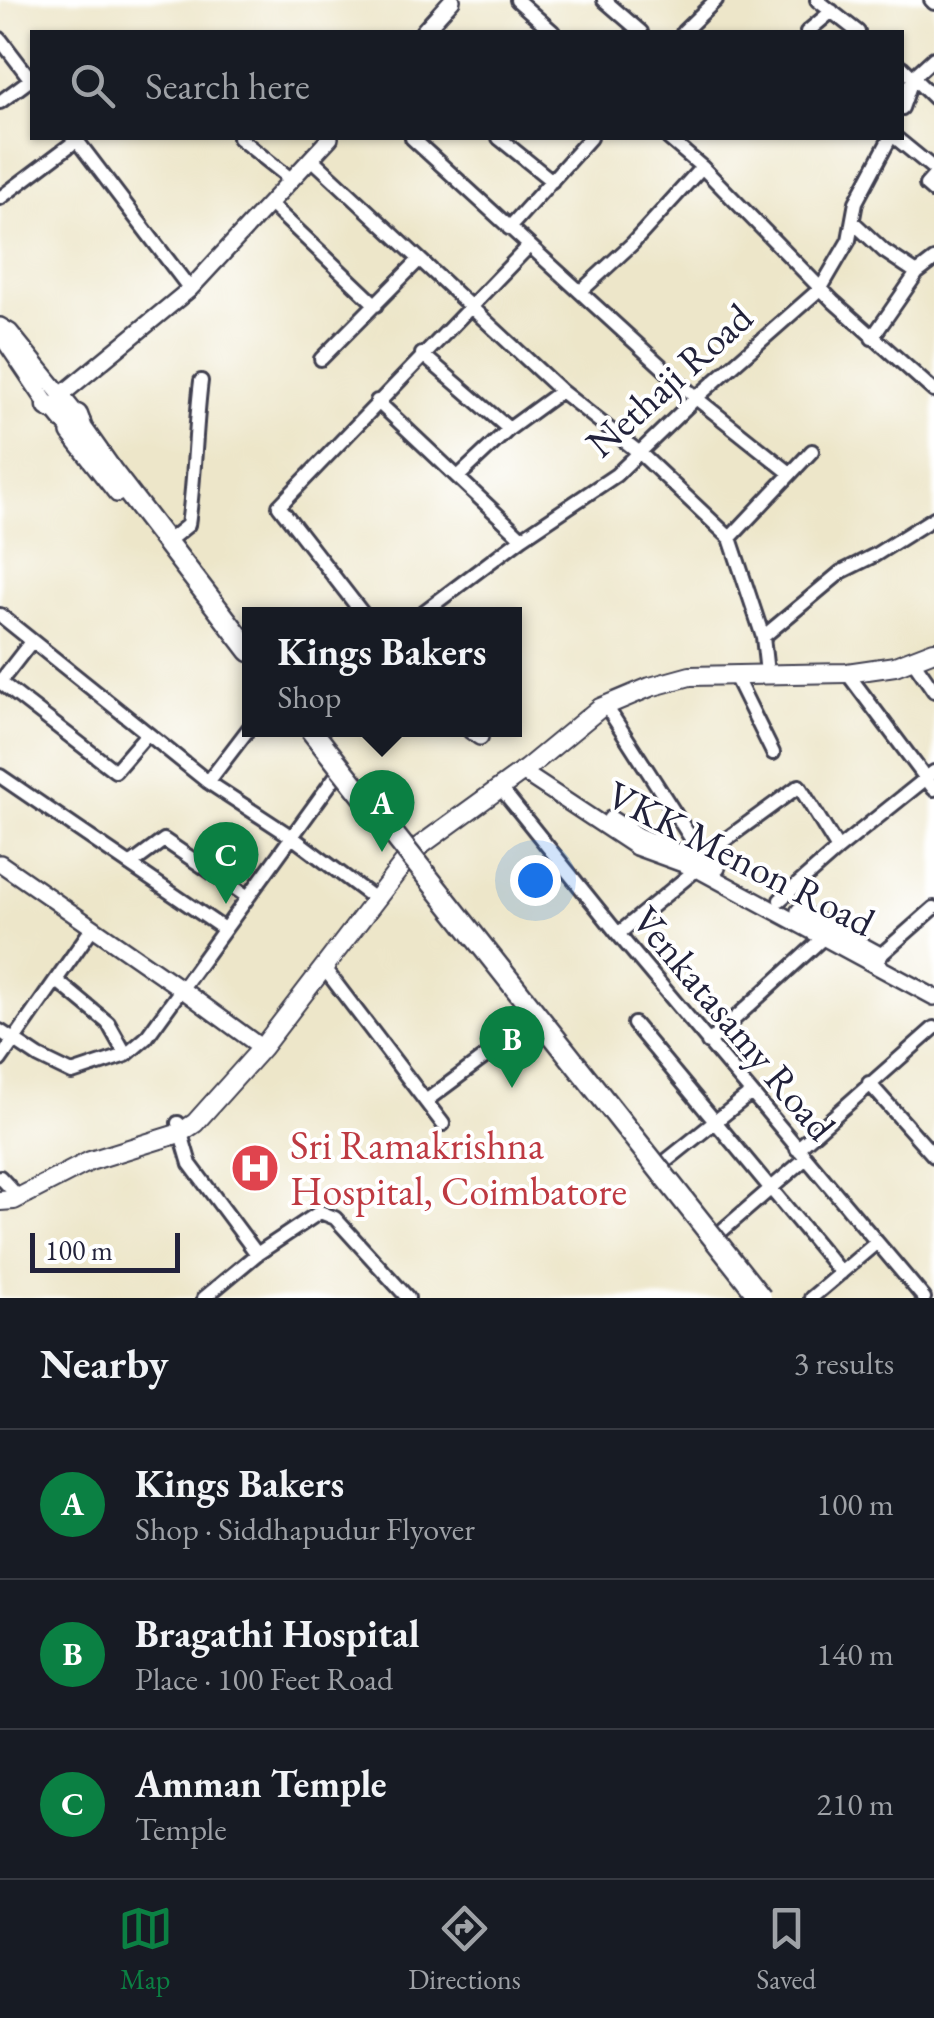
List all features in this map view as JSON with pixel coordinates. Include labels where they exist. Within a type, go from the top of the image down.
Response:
[{"type":"main road","points":[[54,401],[242,641]]},
{"type":"main road","points":[[77,415],[87,442]]},
{"type":"main road","points":[[258,1045],[368,894],[406,854],[606,706],[650,687],[690,676],[847,673],[895,666],[934,651]]},
{"type":"main road","points":[[316,737],[761,1298]]},
{"type":"main road","points":[[406,854],[533,1020],[761,1298]]},
{"type":"main road","points":[[406,854],[662,1165],[761,1298]]},
{"type":"main road","points":[[3,1192],[85,1153],[179,1128],[324,968],[406,854]]},
{"type":"street","points":[[425,30],[452,0]]},
{"type":"street","points":[[517,0],[551,30]]},
{"type":"street","points":[[604,0],[638,30]]},
{"type":"street","points":[[685,30],[716,0]]},
{"type":"street","points":[[818,0],[855,30]]},
{"type":"street","points":[[810,30],[832,12]]},
{"type":"street","points":[[0,39],[30,77]]},
{"type":"street","points":[[934,58],[907,72],[934,98]]},
{"type":"street","points":[[0,102],[30,81]]},
{"type":"street","points":[[0,198],[75,140]]},
{"type":"street","points":[[77,140],[190,289]]},
{"type":"street","points":[[242,140],[292,180]]},
{"type":"street","points":[[54,401],[190,289],[328,140]]},
{"type":"street","points":[[414,140],[696,398],[790,473]]},
{"type":"street","points":[[501,140],[552,182]]},
{"type":"street","points":[[509,228],[588,140]]},
{"type":"street","points":[[670,140],[702,166],[872,338],[934,390]]},
{"type":"street","name":"Nethaji Road","points":[[430,607],[522,538],[616,475],[821,288],[850,240],[856,202],[892,140]]},
{"type":"street","points":[[895,140],[934,172],[926,185],[934,192]]},
{"type":"street","points":[[312,159],[468,307],[561,391],[641,454],[730,538],[763,637],[767,673]]},
{"type":"street","points":[[580,292],[632,244],[702,166]]},
{"type":"street","points":[[270,204],[376,305]]},
{"type":"street","points":[[852,222],[884,251],[917,273]]},
{"type":"street","points":[[358,607],[279,506],[529,246]]},
{"type":"street","points":[[322,359],[419,260]]},
{"type":"street","points":[[872,338],[917,273],[934,260]]},
{"type":"street","points":[[0,326],[10,332],[54,401],[77,415],[242,629]]},
{"type":"street","points":[[0,334],[242,651]]},
{"type":"street","points":[[422,354],[509,429]]},
{"type":"street","points":[[172,537],[188,525],[195,478],[193,442],[202,381]]},
{"type":"street","points":[[458,478],[509,429],[561,391]]},
{"type":"street","points":[[377,402],[522,538]]},
{"type":"street","points":[[730,538],[812,451]]},
{"type":"street","points":[[763,637],[841,572],[934,518]]},
{"type":"street","points":[[0,616],[208,782],[292,837],[368,894]]},
{"type":"street","points":[[31,642],[0,682],[115,771],[147,734]]},
{"type":"street","points":[[912,659],[934,692]]},
{"type":"street","points":[[780,900],[838,849],[931,780],[847,673]]},
{"type":"street","points":[[734,674],[773,753]]},
{"type":"street","points":[[606,706],[694,843],[698,864]]},
{"type":"street","points":[[208,782],[242,737]]},
{"type":"street","points":[[315,737],[338,773],[406,854]]},
{"type":"street","points":[[315,737],[406,854]]},
{"type":"street","name":"VKK Menon Road","points":[[523,770],[638,836],[780,900],[934,997]]},
{"type":"street","points":[[0,1031],[72,1074],[126,1055],[146,1038],[338,773]]},
{"type":"street","points":[[0,776],[224,930]]},
{"type":"street","name":"Venkatasamy Road","points":[[499,786],[708,1043],[924,1298]]},
{"type":"street","points":[[618,934],[698,864],[799,786],[838,849]]},
{"type":"street","points":[[130,865],[164,840],[248,897]]},
{"type":"street","points":[[0,864],[258,1045]]},
{"type":"street","name":"VKK Menon Road","points":[[698,864],[824,937],[934,985]]},
{"type":"street","points":[[876,958],[934,908]]},
{"type":"street","points":[[0,1060],[93,928]]},
{"type":"street","points":[[708,1043],[824,937]]},
{"type":"street","points":[[324,968],[443,1124]]},
{"type":"street","points":[[56,980],[108,1023],[126,1055]]},
{"type":"street","points":[[427,1100],[533,1020]]},
{"type":"street","points":[[634,1024],[840,1274]]},
{"type":"street","points":[[716,1235],[772,1188],[868,1083],[934,1028]]},
{"type":"street","points":[[868,1083],[933,1154]]},
{"type":"street","points":[[662,1165],[750,1093]]},
{"type":"street","points":[[179,1128],[190,1164],[257,1254]]},
{"type":"street","points":[[204,1298],[257,1254],[320,1212],[335,1218],[408,1298]]},
{"type":"street","points":[[811,1298],[876,1243]]},
{"type":"place","name":"Kings Bakers","points":[[382,852]]},
{"type":"place","name":"Amman Temple","points":[[226,904]]},
{"type":"place","name":"Bragathi Hospital","points":[[512,1088]]},
{"type":"place","name":"Sri Ramakrishna Hospital, Coimbatore","points":[[255,1168]]}]
